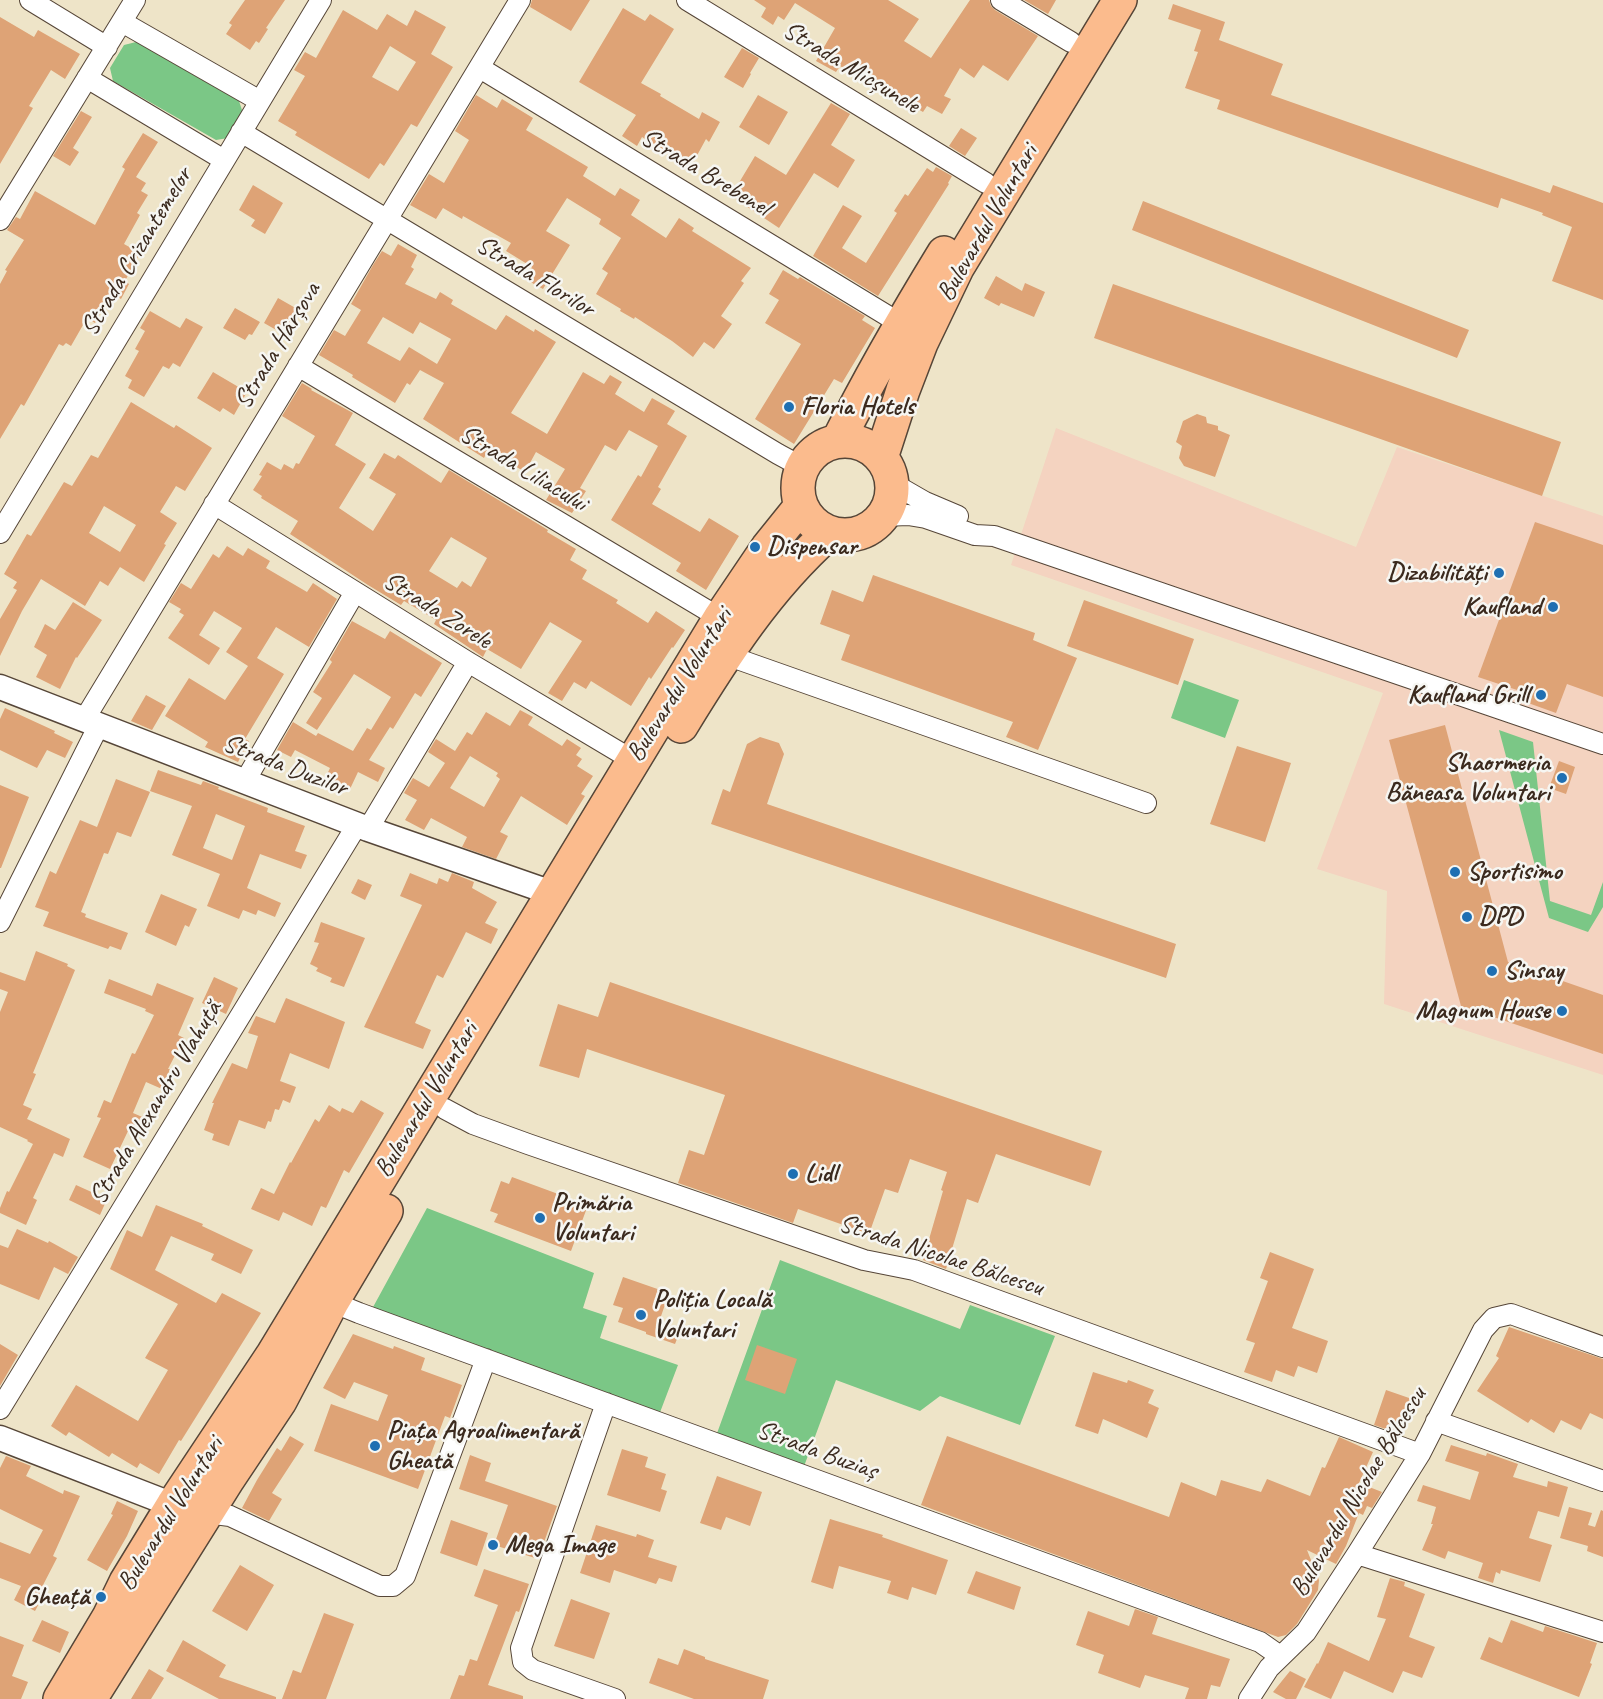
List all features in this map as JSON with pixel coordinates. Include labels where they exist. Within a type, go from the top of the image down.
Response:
[{"type":"highway","name":"Bulevardul Voluntari","points":[[838,441],[901,324],[1096,0]]},
{"type":"highway","name":"Bulevardul Voluntari","points":[[883,516],[891,494],[886,470],[903,390],[921,343],[957,268],[1120,0]]},
{"type":"highway","points":[[883,516],[872,526],[859,533],[844,535],[829,533],[808,518],[801,507],[798,480],[802,467],[811,454],[823,446],[838,441],[849,441],[872,449],[886,470]]},
{"type":"highway","name":"Bulevardul Voluntari","points":[[60,1699],[110,1617],[126,1582],[173,1505],[272,1356],[720,618],[768,547],[801,507]]},
{"type":"highway","name":"Bulevardul Voluntari","points":[[90,1699],[280,1401],[332,1302],[446,1109],[608,843],[726,656],[782,579],[829,533]]},
{"type":"street","points":[[30,0],[106,47]]},
{"type":"street","points":[[0,220],[135,0]]},
{"type":"street","name":"Strada Crizantemelor","points":[[0,532],[321,0]]},
{"type":"street","name":"Strada Hârșova","points":[[0,922],[91,722],[214,504],[520,0]]},
{"type":"street","name":"Strada Micșunele","points":[[687,0],[986,183]]},
{"type":"street","points":[[1001,0],[1071,42]]},
{"type":"street","points":[[122,22],[260,101]]},
{"type":"street","name":"Strada Brebenel","points":[[480,68],[901,324]]},
{"type":"street","points":[[87,78],[224,160]]},
{"type":"street","name":"Strada Florilor","points":[[242,132],[802,467]]},
{"type":"street","name":"Strada Liliacului","points":[[298,366],[720,618]]},
{"type":"street","points":[[886,470],[925,502],[980,524],[994,536]]},
{"type":"street","name":"Strada Zorele","points":[[214,504],[468,662],[634,759]]},
{"type":"street","points":[[883,516],[926,518],[975,535],[994,536],[1603,744]]},
{"type":"street","points":[[244,781],[355,592]]},
{"type":"street","points":[[726,656],[1146,803]]},
{"type":"street","name":"Strada Alexandru Vlahuță","points":[[0,1409],[468,662]]},
{"type":"street","name":"Strada Duzilor","points":[[0,687],[363,827],[552,893]]},
{"type":"street","name":"Strada Nicolae Bălcescu","points":[[446,1109],[473,1124],[528,1144],[864,1260],[914,1270],[1420,1454]]},
{"type":"street","name":"Strada Buziaș","points":[[332,1302],[1260,1642],[1280,1656]]},
{"type":"street","name":"Bulevardul Nicolae Bălcescu","points":[[1248,1699],[1269,1668],[1306,1632],[1357,1554],[1420,1454],[1483,1330],[1494,1318],[1511,1314],[1603,1347]]},
{"type":"street","points":[[0,1438],[173,1505],[207,1514],[230,1516],[380,1586],[393,1586],[405,1576],[486,1359]]},
{"type":"street","points":[[606,1403],[521,1648],[524,1662],[533,1670],[615,1699]]},
{"type":"street","points":[[1436,1421],[1603,1481]]},
{"type":"street","points":[[1357,1554],[1603,1632]]},
{"type":"shaded area","points":[[1056,428],[1356,547],[1397,447],[1603,516],[1603,1075],[1384,1004],[1387,891],[1317,869],[1383,693],[1011,565]]},
{"type":"green space","points":[[136,42],[239,101],[243,113],[228,138],[216,140],[113,81],[110,68],[124,45]]},
{"type":"green space","points":[[1184,680],[1239,700],[1225,738],[1171,718]]},
{"type":"green space","points":[[1499,730],[1533,742],[1550,901],[1591,915],[1603,882],[1603,907],[1588,932],[1549,918]]},
{"type":"green space","points":[[427,1208],[594,1273],[583,1308],[607,1316],[600,1338],[678,1365],[659,1415],[372,1309]]},
{"type":"green space","points":[[780,1260],[960,1329],[970,1305],[1055,1336],[1020,1425],[940,1396],[920,1411],[836,1380],[803,1469],[716,1436]]},
{"type":"building","points":[[245,0],[285,0],[259,43],[256,41],[250,50],[226,34],[232,25],[229,23]]},
{"type":"building","points":[[532,0],[590,0],[571,31],[530,7]]},
{"type":"building","points":[[754,0],[888,0],[919,19],[904,41],[931,58],[970,0],[989,0],[995,10],[1038,36],[1008,81],[983,65],[974,78],[960,68],[944,96],[951,99],[942,114],[927,106],[923,112],[861,76],[860,78],[840,66],[836,72],[816,61],[835,28],[795,3],[784,20],[778,16],[773,25],[761,17],[766,8]]},
{"type":"building","points":[[1024,0],[1056,0],[1048,14]]},
{"type":"building","points":[[1173,4],[1225,22],[1219,40],[1283,64],[1271,95],[1550,193],[1553,185],[1603,203],[1603,300],[1552,281],[1572,227],[1542,215],[1543,213],[1501,198],[1498,208],[1217,109],[1220,100],[1185,88],[1198,52],[1194,51],[1201,30],[1168,19]]},
{"type":"building","points":[[623,8],[645,21],[650,14],[674,29],[641,83],[699,119],[702,112],[720,122],[709,142],[706,139],[694,161],[690,158],[687,163],[642,137],[637,146],[622,136],[636,115],[579,82]]},
{"type":"building","points":[[343,10],[377,30],[387,14],[407,26],[415,10],[446,27],[431,54],[453,67],[417,127],[411,124],[384,166],[380,163],[369,179],[295,135],[297,132],[278,121],[305,76],[294,70],[305,52],[316,58]],"holes":[[[390,46],[416,62],[398,91],[372,77]]]},
{"type":"building","points":[[0,17],[34,37],[38,30],[80,54],[65,79],[51,70],[29,106],[33,108],[0,164]]},
{"type":"building","points":[[742,48],[759,58],[743,88],[724,77]]},
{"type":"building","points":[[476,95],[497,108],[502,99],[533,118],[526,130],[588,167],[583,176],[615,196],[620,188],[640,200],[631,215],[666,238],[679,218],[694,228],[692,231],[751,268],[741,281],[744,283],[721,316],[732,324],[714,349],[704,342],[693,357],[672,341],[635,317],[634,319],[620,311],[621,309],[596,294],[608,273],[602,269],[621,238],[599,224],[601,219],[567,198],[546,231],[570,245],[543,289],[525,279],[532,267],[506,251],[511,243],[463,216],[462,219],[443,208],[436,219],[410,205],[429,174],[444,183],[469,140],[455,131]]},
{"type":"building","points":[[758,95],[788,112],[769,145],[739,127]]},
{"type":"building","points":[[831,103],[850,114],[831,145],[855,160],[838,188],[814,173],[779,228],[731,196],[755,156],[786,175]]},
{"type":"building","points":[[81,111],[92,117],[73,148],[79,152],[70,166],[53,156]]},
{"type":"building","points":[[961,128],[977,138],[965,156],[949,146]]},
{"type":"building","points":[[143,133],[158,142],[136,177],[146,183],[141,191],[148,195],[137,213],[140,215],[124,244],[140,253],[125,281],[129,284],[121,299],[111,293],[95,323],[87,318],[71,346],[66,343],[63,346],[59,344],[24,406],[21,404],[0,439],[0,284],[7,271],[5,270],[24,240],[7,230],[16,217],[20,219],[35,191],[95,225],[125,169],[122,167]]},
{"type":"building","points":[[936,167],[952,176],[949,184],[878,296],[813,256],[843,205],[862,216],[842,248],[866,263],[897,213],[894,211],[905,194],[908,196],[927,168],[933,172]]},
{"type":"building","points":[[253,185],[283,203],[265,234],[251,226],[255,220],[239,210]]},
{"type":"building","points":[[1143,201],[1469,330],[1457,358],[1132,230]]},
{"type":"building","points":[[398,244],[417,255],[411,267],[414,269],[405,284],[436,299],[440,292],[453,300],[451,304],[496,330],[506,315],[556,342],[511,413],[547,434],[583,372],[604,384],[610,375],[622,382],[615,394],[644,412],[652,398],[675,411],[667,424],[687,436],[658,487],[661,489],[652,504],[700,532],[709,518],[739,536],[706,590],[676,571],[681,563],[611,520],[638,475],[641,477],[658,446],[629,430],[616,451],[605,445],[580,488],[586,491],[572,513],[546,500],[565,469],[536,452],[525,472],[488,450],[484,458],[423,419],[444,383],[420,370],[410,385],[407,383],[395,403],[319,355],[334,330],[345,336],[361,310],[351,304],[382,251],[391,256]],"holes":[[[383,317],[413,334],[420,322],[451,339],[437,364],[409,347],[400,361],[367,343]]]},
{"type":"building","points":[[783,270],[798,279],[800,277],[865,316],[862,320],[875,328],[842,383],[834,379],[794,444],[755,419],[801,344],[765,323],[779,300],[769,294]]},
{"type":"building","points":[[996,276],[1022,291],[1025,283],[1045,292],[1034,317],[1001,303],[999,306],[984,298]]},
{"type":"building","points":[[1113,284],[1561,442],[1542,496],[1094,338]]},
{"type":"building","points":[[278,298],[299,310],[285,335],[264,323]]},
{"type":"building","points":[[235,308],[260,322],[252,335],[249,334],[245,340],[223,328]]},
{"type":"building","points":[[150,311],[180,328],[186,318],[203,327],[180,367],[173,363],[169,369],[163,366],[144,397],[128,388],[132,380],[125,376],[139,351],[135,349],[145,331],[140,328]]},
{"type":"building","points":[[213,372],[247,392],[234,415],[223,408],[220,412],[197,398]]},
{"type":"building","points":[[302,383],[353,413],[335,445],[366,464],[339,508],[373,531],[396,494],[369,478],[384,453],[395,459],[398,455],[441,483],[449,470],[576,549],[570,560],[587,570],[582,579],[618,600],[616,603],[648,623],[656,611],[685,630],[651,679],[649,677],[631,706],[591,681],[586,689],[574,682],[562,701],[548,693],[582,641],[550,622],[521,669],[487,649],[483,657],[434,624],[436,620],[404,601],[401,605],[290,534],[298,521],[261,498],[262,496],[253,490],[267,462],[281,470],[284,464],[293,469],[296,463],[299,464],[315,436],[282,416]],"holes":[[[451,537],[487,558],[471,587],[462,581],[457,588],[429,571]]]},
{"type":"building","points":[[131,402],[174,428],[176,425],[212,448],[185,491],[176,486],[160,512],[177,523],[144,582],[120,567],[108,586],[100,581],[85,606],[41,579],[0,656],[0,619],[17,590],[13,588],[17,582],[4,574],[27,534],[31,536],[64,482],[72,486],[91,455],[98,458]],"holes":[[[104,506],[136,525],[120,552],[89,533]]]},
{"type":"building","points":[[1197,414],[1206,417],[1207,423],[1218,426],[1218,430],[1230,435],[1215,477],[1184,466],[1179,458],[1182,446],[1176,442],[1183,421]]},
{"type":"building","name":"Kaufland","points":[[1535,522],[1603,545],[1603,697],[1567,684],[1556,713],[1517,699],[1520,691],[1478,677]]},
{"type":"building","points":[[227,546],[243,556],[248,548],[270,561],[266,568],[307,592],[313,583],[337,599],[309,647],[276,627],[257,658],[284,674],[245,739],[249,741],[238,762],[205,747],[208,742],[165,716],[189,678],[225,700],[248,666],[226,652],[242,628],[214,611],[199,635],[220,648],[209,665],[168,638],[184,615],[179,612],[181,609],[169,602],[181,583],[191,589],[213,554],[219,558]]},
{"type":"building","points":[[873,575],[1035,633],[1033,640],[1077,658],[1038,750],[1006,737],[1013,722],[841,660],[850,635],[820,624],[832,590],[863,602]]},
{"type":"building","points":[[1084,600],[1194,639],[1178,685],[1067,646]]},
{"type":"building","points":[[73,602],[102,620],[76,657],[60,689],[36,677],[47,655],[34,647],[45,624],[55,630]]},
{"type":"building","points":[[352,621],[385,639],[390,631],[442,663],[421,697],[415,693],[393,729],[390,727],[369,760],[385,768],[378,782],[358,772],[350,789],[342,785],[338,793],[322,785],[330,768],[295,750],[291,757],[277,750],[293,722],[316,736],[318,733],[353,751],[367,728],[371,730],[391,697],[354,674],[317,730],[306,723],[322,698],[313,692],[332,662],[330,659]]},
{"type":"building","points":[[146,695],[166,706],[152,730],[131,721]]},
{"type":"building","points":[[5,708],[73,742],[65,758],[47,750],[37,768],[0,750],[0,719]]},
{"type":"building","points":[[520,710],[533,717],[528,725],[562,746],[567,739],[581,748],[576,755],[582,759],[577,766],[593,776],[581,794],[585,796],[567,825],[521,796],[500,832],[508,836],[496,859],[462,847],[467,837],[431,818],[424,830],[405,820],[417,800],[404,793],[413,778],[429,787],[445,763],[428,752],[436,739],[455,751],[467,732],[472,735],[486,712],[510,726]],"holes":[[[470,756],[498,773],[496,776],[500,779],[484,807],[450,788]]]},
{"type":"building","points":[[1445,725],[1508,962],[1603,995],[1603,1054],[1461,1006],[1389,740]]},
{"type":"building","points":[[760,737],[779,743],[784,754],[767,804],[1176,944],[1166,978],[711,824],[723,789],[730,792],[747,744]]},
{"type":"building","points":[[1237,746],[1291,763],[1265,842],[1210,824]]},
{"type":"building","name":"Shaormeria Băneasa Voluntari","points":[[1559,761],[1575,767],[1566,794],[1549,788]]},
{"type":"building","points":[[158,770],[201,785],[203,781],[219,787],[218,789],[268,808],[267,812],[305,826],[295,851],[307,855],[301,869],[260,854],[247,888],[281,903],[275,917],[258,910],[256,915],[243,910],[239,919],[207,906],[220,874],[172,855],[192,806],[150,791]],"holes":[[[216,814],[245,826],[232,860],[203,848]]]},
{"type":"building","points":[[116,779],[150,792],[131,837],[117,832],[108,854],[104,853],[81,912],[86,914],[85,917],[128,933],[121,950],[110,946],[108,949],[43,926],[49,912],[35,907],[50,871],[56,874],[80,820],[97,827]]},
{"type":"building","points":[[0,785],[29,797],[1,868],[0,868]]},
{"type":"building","points":[[410,873],[437,884],[439,878],[448,882],[452,873],[474,882],[472,888],[497,902],[485,923],[498,929],[491,944],[466,932],[443,978],[437,975],[415,1023],[431,1030],[423,1049],[364,1027],[422,905],[400,896]]},
{"type":"building","points":[[358,879],[372,885],[365,900],[351,893]]},
{"type":"building","points":[[161,894],[197,909],[189,927],[185,925],[176,946],[145,932]]},
{"type":"building","points":[[321,922],[365,938],[344,987],[330,982],[332,978],[316,971],[318,968],[310,964],[319,943],[314,942]]},
{"type":"building","points":[[36,951],[68,964],[67,966],[75,970],[33,1073],[36,1074],[23,1105],[32,1109],[27,1119],[70,1139],[63,1157],[54,1153],[33,1198],[37,1200],[26,1225],[0,1213],[7,1191],[9,1192],[33,1144],[0,1127],[0,1012],[8,992],[0,989],[0,972],[25,981]]},
{"type":"building","points":[[214,977],[238,988],[226,1014],[202,1003]]},
{"type":"building","points":[[109,979],[152,996],[157,983],[194,998],[178,1035],[184,1038],[168,1069],[170,1069],[162,1089],[146,1082],[133,1113],[147,1119],[140,1136],[128,1131],[110,1169],[83,1157],[101,1118],[97,1117],[104,1100],[111,1103],[132,1053],[135,1054],[154,1015],[145,1011],[146,1009],[104,993]]},
{"type":"building","points":[[610,982],[1102,1151],[1090,1186],[996,1154],[978,1203],[967,1199],[946,1269],[923,1260],[947,1172],[910,1159],[898,1193],[885,1189],[869,1234],[798,1209],[793,1223],[678,1183],[689,1150],[704,1155],[725,1095],[587,1049],[579,1078],[539,1066],[558,1004],[598,1017]]},
{"type":"building","points":[[286,998],[345,1022],[329,1069],[290,1053],[280,1081],[296,1087],[290,1103],[283,1100],[279,1110],[275,1109],[271,1122],[268,1121],[265,1129],[239,1120],[229,1146],[212,1140],[214,1134],[204,1130],[214,1103],[212,1103],[232,1063],[247,1069],[258,1036],[248,1033],[256,1016],[275,1023]]},
{"type":"building","points":[[361,1100],[384,1113],[349,1173],[344,1170],[326,1208],[321,1206],[312,1226],[283,1212],[279,1221],[251,1209],[261,1188],[274,1194],[315,1119],[319,1122],[329,1105],[340,1112],[342,1108],[353,1113]]},
{"type":"building","name":"Primăria Voluntari","points":[[512,1177],[588,1205],[571,1251],[494,1222],[498,1214],[490,1211],[501,1181],[509,1184]]},
{"type":"building","points":[[76,1185],[107,1199],[100,1215],[69,1200]]},
{"type":"building","points":[[156,1205],[203,1224],[202,1226],[253,1250],[241,1274],[211,1260],[214,1254],[171,1236],[155,1270],[216,1303],[222,1293],[261,1313],[159,1474],[140,1463],[137,1468],[112,1453],[109,1457],[69,1432],[66,1436],[51,1426],[76,1385],[138,1421],[168,1370],[145,1358],[178,1304],[110,1269],[127,1230],[142,1237]]},
{"type":"building","points":[[17,1229],[48,1243],[49,1241],[78,1257],[68,1274],[54,1267],[39,1300],[0,1284],[0,1245],[8,1248]]},
{"type":"building","points":[[1270,1252],[1314,1269],[1292,1328],[1328,1341],[1317,1373],[1298,1366],[1294,1377],[1276,1370],[1272,1382],[1244,1372],[1255,1343],[1246,1340],[1268,1281],[1260,1278]]},
{"type":"building","name":"Poliția Locală Voluntari","points":[[623,1277],[669,1293],[659,1322],[681,1329],[675,1344],[618,1322],[623,1308],[613,1305]]},
{"type":"building","points":[[1509,1327],[1603,1359],[1603,1419],[1590,1413],[1581,1430],[1561,1420],[1554,1433],[1531,1419],[1528,1423],[1477,1391],[1499,1358],[1496,1356]]},
{"type":"building","points":[[353,1334],[425,1358],[421,1370],[462,1385],[450,1418],[445,1416],[418,1489],[314,1451],[331,1404],[378,1421],[388,1395],[354,1382],[345,1399],[323,1388]]},
{"type":"building","points":[[0,1344],[18,1355],[0,1386]]},
{"type":"building","points":[[757,1345],[797,1359],[785,1394],[745,1380]]},
{"type":"building","points":[[1093,1372],[1127,1383],[1128,1380],[1154,1390],[1148,1403],[1159,1408],[1147,1438],[1103,1419],[1098,1434],[1075,1426]]},
{"type":"building","points":[[1386,1390],[1412,1399],[1400,1434],[1374,1425]]},
{"type":"building","points":[[290,1436],[304,1444],[272,1493],[282,1499],[269,1521],[242,1508],[277,1448],[281,1451]]},
{"type":"building","points":[[947,1436],[1169,1517],[1181,1482],[1216,1496],[1221,1480],[1261,1492],[1267,1479],[1310,1496],[1322,1467],[1325,1468],[1339,1437],[1373,1452],[1359,1483],[1382,1492],[1372,1508],[1367,1506],[1363,1515],[1359,1513],[1336,1564],[1307,1550],[1319,1580],[1318,1590],[1297,1624],[1286,1635],[1278,1637],[921,1505]]},
{"type":"building","points":[[1451,1445],[1486,1456],[1487,1453],[1518,1464],[1513,1477],[1547,1487],[1548,1481],[1568,1487],[1559,1517],[1538,1511],[1529,1538],[1552,1545],[1540,1582],[1501,1570],[1500,1574],[1496,1572],[1493,1583],[1478,1578],[1483,1563],[1448,1551],[1445,1559],[1422,1550],[1433,1524],[1431,1524],[1436,1507],[1417,1501],[1423,1485],[1470,1500],[1479,1472],[1445,1461]]},
{"type":"building","points":[[622,1449],[648,1457],[645,1467],[666,1474],[661,1489],[667,1491],[660,1512],[607,1495]]},
{"type":"building","points":[[470,1455],[491,1463],[485,1481],[557,1506],[538,1559],[494,1545],[508,1505],[459,1489]]},
{"type":"building","points":[[6,1456],[31,1466],[26,1476],[63,1494],[64,1490],[80,1496],[53,1556],[57,1558],[42,1587],[47,1589],[35,1611],[14,1600],[21,1586],[0,1578],[0,1542],[30,1554],[43,1530],[0,1509],[0,1468]]},
{"type":"building","points":[[717,1476],[762,1492],[750,1526],[726,1517],[721,1530],[700,1523]]},
{"type":"building","points":[[117,1501],[138,1511],[107,1571],[87,1560],[113,1515],[111,1514]]},
{"type":"building","points":[[1569,1507],[1592,1513],[1588,1525],[1595,1527],[1601,1510],[1603,1511],[1603,1557],[1587,1551],[1588,1546],[1560,1538]]},
{"type":"building","points":[[830,1519],[883,1535],[882,1537],[948,1560],[936,1595],[912,1587],[908,1600],[887,1593],[891,1581],[839,1566],[833,1589],[811,1582]]},
{"type":"building","points":[[451,1520],[488,1533],[477,1566],[440,1553]]},
{"type":"building","points":[[596,1525],[654,1540],[648,1557],[677,1566],[672,1582],[659,1578],[656,1584],[614,1570],[610,1583],[580,1573]]},
{"type":"building","points":[[240,1565],[274,1585],[247,1631],[212,1611]]},
{"type":"building","points":[[484,1569],[529,1584],[519,1612],[516,1611],[488,1685],[523,1696],[523,1699],[450,1699],[459,1675],[464,1676],[470,1659],[477,1661],[498,1605],[474,1596]]},
{"type":"building","points":[[976,1571],[1021,1587],[1014,1610],[967,1593]]},
{"type":"building","points":[[1390,1578],[1405,1582],[1404,1586],[1425,1594],[1409,1637],[1435,1647],[1422,1678],[1403,1671],[1393,1693],[1344,1671],[1331,1699],[1304,1687],[1328,1642],[1369,1661],[1386,1619],[1377,1617]]},
{"type":"building","points":[[571,1599],[610,1613],[594,1659],[554,1646]]},
{"type":"building","points":[[1135,1609],[1158,1617],[1152,1634],[1230,1659],[1220,1687],[1211,1685],[1207,1699],[1185,1699],[1189,1688],[1145,1675],[1140,1688],[1098,1673],[1104,1655],[1076,1645],[1088,1611],[1129,1626]]},
{"type":"building","points":[[324,1613],[354,1624],[326,1699],[282,1699],[293,1670],[301,1673]]},
{"type":"building","points":[[42,1620],[69,1632],[60,1653],[32,1641]]},
{"type":"building","points":[[1511,1620],[1543,1632],[1545,1626],[1597,1643],[1590,1663],[1592,1664],[1579,1697],[1480,1659],[1489,1637],[1502,1643]]},
{"type":"building","points":[[0,1636],[24,1645],[12,1676],[28,1682],[21,1699],[0,1699]]},
{"type":"building","points":[[183,1640],[226,1665],[219,1677],[276,1697],[276,1699],[219,1699],[166,1671]]},
{"type":"building","points":[[684,1649],[705,1657],[705,1659],[769,1680],[763,1699],[694,1699],[649,1683],[658,1658],[678,1665]]},
{"type":"building","points":[[149,1669],[164,1678],[151,1699],[131,1699]]},
{"type":"building","points":[[1290,1671],[1306,1679],[1296,1699],[1286,1699],[1273,1692]]},
{"type":"place","name":"Floria Hotels","points":[[789,407]]},
{"type":"place","name":"Dispensar","points":[[755,547]]},
{"type":"place","name":"Dizabilități","points":[[1499,573]]},
{"type":"place","name":"Kaufland","points":[[1553,607]]},
{"type":"place","name":"Kaufland Grill","points":[[1541,695]]},
{"type":"place","name":"Shaormeria Băneasa Voluntari","points":[[1562,778]]},
{"type":"place","name":"Sportisimo","points":[[1455,872]]},
{"type":"place","name":"DPD","points":[[1467,917]]},
{"type":"place","name":"Sinsay","points":[[1492,971]]},
{"type":"place","name":"Magnum House","points":[[1562,1011]]},
{"type":"place","name":"Lidl","points":[[793,1174]]},
{"type":"place","name":"Primăria Voluntari","points":[[540,1218]]},
{"type":"place","name":"Poliția Locală Voluntari","points":[[641,1315]]},
{"type":"place","name":"Piața Agroalimentară Gheată","points":[[375,1446]]},
{"type":"place","name":"Mega Image","points":[[493,1545]]},
{"type":"place","name":"Gheață","points":[[101,1597]]}]
